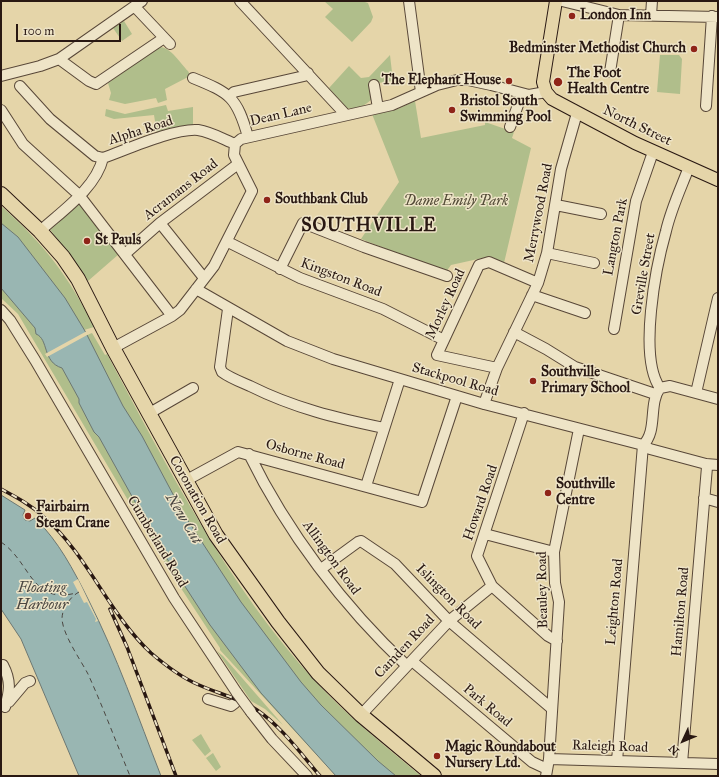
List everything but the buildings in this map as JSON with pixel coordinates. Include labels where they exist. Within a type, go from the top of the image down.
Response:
[{"type":"highway","name":"Coronation Road","points":[[1,194],[40,231],[63,257],[78,279],[148,414],[216,535],[278,622],[318,674],[361,715],[434,776]]},
{"type":"main road","points":[[546,92],[543,78],[556,1]]},
{"type":"main road","name":"North Street","points":[[546,92],[552,99],[653,152],[718,179]]},
{"type":"street","points":[[240,1],[346,115]]},
{"type":"street","points":[[409,1],[421,92]]},
{"type":"street","points":[[562,1],[619,15],[715,16],[706,106]]},
{"type":"street","points":[[651,15],[652,1]]},
{"type":"street","points":[[1,76],[40,66],[59,59],[139,4],[167,41],[96,84],[89,81],[59,59]]},
{"type":"street","points":[[610,72],[619,15]]},
{"type":"street","points":[[230,96],[234,92],[304,76],[308,73]]},
{"type":"street","points":[[193,78],[218,88],[230,96],[242,114],[248,137]]},
{"type":"street","name":"Dean Lane","points":[[235,144],[241,139],[248,137],[392,105],[453,80],[468,80],[529,96],[546,92]]},
{"type":"street","points":[[374,85],[378,108]]},
{"type":"street","points":[[24,86],[50,119],[95,156],[103,158]]},
{"type":"street","points":[[510,127],[522,94]]},
{"type":"street","points":[[1,110],[23,144],[79,195],[172,316]]},
{"type":"street","name":"Merrywood Road","points":[[484,404],[497,368],[538,283],[547,253],[561,169],[577,113]]},
{"type":"street","name":"Alpha Road","points":[[40,231],[79,195],[100,168],[103,158],[172,133],[196,130],[209,132],[235,144]]},
{"type":"street","points":[[113,348],[172,316],[180,310],[214,266],[228,242],[252,191],[234,155],[235,144]]},
{"type":"street","name":"Langton Park","points":[[614,330],[636,201],[653,152]]},
{"type":"street","name":"Acramans Road","points":[[125,254],[160,224],[238,164]]},
{"type":"street","name":"Greville Street","points":[[658,391],[655,381],[650,343],[653,300],[666,230],[689,167]]},
{"type":"street","points":[[556,205],[601,214]]},
{"type":"street","points":[[280,269],[303,223],[448,276]]},
{"type":"street","points":[[160,224],[204,278]]},
{"type":"street","name":"Kingston Road","points":[[228,242],[280,269],[319,286],[383,309],[444,340]]},
{"type":"street","points":[[547,253],[594,263]]},
{"type":"street","name":"Morley Road","points":[[497,368],[437,355],[479,266],[483,263],[488,262],[538,283]]},
{"type":"street","name":"Stackpool Road","points":[[196,289],[228,309],[287,341],[310,351],[484,404],[524,413],[643,445],[650,449],[706,464],[718,465]]},
{"type":"street","points":[[532,295],[585,313]]},
{"type":"street","points":[[696,393],[716,320],[718,298]]},
{"type":"street","points":[[228,309],[220,367],[222,372],[271,396],[304,409],[384,428]]},
{"type":"street","name":"Cumberland Road","points":[[1,310],[17,331],[35,360],[168,589],[238,698],[307,776]]},
{"type":"street","points":[[514,332],[575,367],[658,391],[670,386],[718,399]]},
{"type":"street","points":[[366,486],[400,379]]},
{"type":"street","points":[[148,414],[193,388]]},
{"type":"street","name":"Leighton Road","points":[[617,761],[643,445],[650,435],[658,391]]},
{"type":"street","name":"Osborne Road","points":[[186,482],[238,452],[422,502],[457,396]]},
{"type":"street","name":"Howard Road","points":[[524,413],[477,556],[492,586],[548,636],[557,641]]},
{"type":"street","name":"Beauley Road","points":[[547,773],[559,602],[555,583],[554,552],[579,429]]},
{"type":"street","name":"Allington Road","points":[[249,454],[262,480],[321,569],[348,606],[378,640],[409,663]]},
{"type":"street","name":"Hamilton Road","points":[[682,763],[707,467],[706,464]]},
{"type":"street","points":[[704,498],[718,502]]},
{"type":"street","points":[[485,534],[554,552]]},
{"type":"street","name":"Islington Road","points":[[321,569],[361,541],[395,564],[449,621],[551,708]]},
{"type":"street","name":"Camden Road","points":[[361,715],[449,621],[492,586]]},
{"type":"street","name":"Park Road","points":[[409,663],[547,773]]},
{"type":"street","points":[[3,665],[8,677],[10,688],[3,709]]},
{"type":"street","points":[[3,709],[25,683],[30,681]]},
{"type":"street","points":[[208,699],[231,706],[238,698]]},
{"type":"street","name":"Raleigh Road","points":[[549,758],[718,764]]},
{"type":"green space","points":[[324,1],[362,1],[368,3],[373,17],[371,22],[352,42],[325,17],[333,9]]},
{"type":"green space","points":[[124,21],[132,34],[122,41],[113,28]]},
{"type":"green space","points":[[159,47],[163,47],[171,52],[190,75],[165,89],[167,100],[158,103],[156,98],[125,104],[109,100],[111,93],[108,83]]},
{"type":"green space","points":[[390,55],[393,81],[370,84],[372,99],[364,105],[358,108],[347,108],[329,88],[349,66],[361,78],[369,77]]},
{"type":"green space","points":[[660,55],[679,55],[682,59],[680,94],[657,92]]},
{"type":"green space","name":"Dame Emily Park","points":[[415,101],[421,138],[485,125],[485,122],[514,132],[512,138],[531,148],[504,263],[487,257],[451,265],[446,272],[361,239],[399,182],[372,114],[398,109]]},
{"type":"green space","points":[[166,105],[168,111],[193,107],[193,127],[157,134],[154,115],[114,119],[105,116],[106,109],[125,114]]},
{"type":"green space","points":[[80,203],[119,254],[88,281],[49,228],[49,225]]},
{"type":"green space","points":[[1,206],[42,247],[54,261],[75,292],[94,327],[84,330],[87,335],[92,333],[105,355],[107,354],[176,482],[227,565],[254,605],[283,644],[327,694],[366,730],[421,776],[383,776],[285,671],[1,245]]},
{"type":"green space","points":[[1,284],[36,326],[336,776],[220,650],[171,573],[18,314],[1,298]]},
{"type":"green space","points":[[217,651],[283,725],[265,709],[251,701]]},
{"type":"green space","points":[[201,734],[211,751],[205,756],[192,740]]},
{"type":"green space","points":[[213,753],[221,767],[216,771],[206,758]]},
{"type":"water","name":"New Cut","points":[[1,223],[18,237],[65,298],[85,331],[123,406],[142,436],[183,513],[241,602],[301,682],[321,705],[378,761],[396,776],[336,776],[261,693],[210,625],[164,554],[99,437],[94,432],[79,403],[79,399],[62,368],[51,361],[43,341],[36,334],[35,328],[1,288]]},
{"type":"water","name":"Floating Harbour","points":[[1,495],[25,510],[23,515],[25,520],[30,521],[35,518],[44,527],[71,567],[99,621],[127,687],[161,776],[79,776],[21,639],[1,609]]},
{"type":"pier","points":[[87,331],[89,334],[47,357],[45,354]]},
{"type":"pier","points":[[78,579],[98,621],[95,622],[96,619],[87,602],[84,603],[73,582]]},
{"type":"ferry route","points":[[1,542],[11,550],[40,587],[50,593],[61,595],[76,593]]},
{"type":"ferry route","points":[[79,592],[70,600],[63,611],[63,625],[72,647],[94,686],[130,776]]},
{"type":"railway","points":[[1,489],[34,509],[59,532],[86,566],[122,620],[151,653],[186,679],[243,702],[257,710],[275,724],[320,776]]},
{"type":"railway","points":[[110,609],[127,647],[176,776]]},
{"type":"place","name":"London Inn","points":[[572,16]]},
{"type":"place","name":"Bedminster Methodist Church","points":[[694,49]]},
{"type":"place","name":"The Elephant House","points":[[509,81]]},
{"type":"place","name":"The Foot Health Centre","points":[[558,82]]},
{"type":"place","name":"Bristol South Swimming Pool","points":[[452,110]]},
{"type":"place","name":"Southbank Club","points":[[267,200]]},
{"type":"place","name":"St Pauls","points":[[87,241]]},
{"type":"place","name":"Southville Primary School","points":[[533,381]]},
{"type":"place","name":"Southville Centre","points":[[548,493]]},
{"type":"place","name":"Fairbairn Steam Crane","points":[[28,516]]},
{"type":"place","name":"Magic Roundabout Nursery Ltd.","points":[[437,756]]},
{"type":"district","name":"SOUTHVILLE","points":[[369,227]]}]
